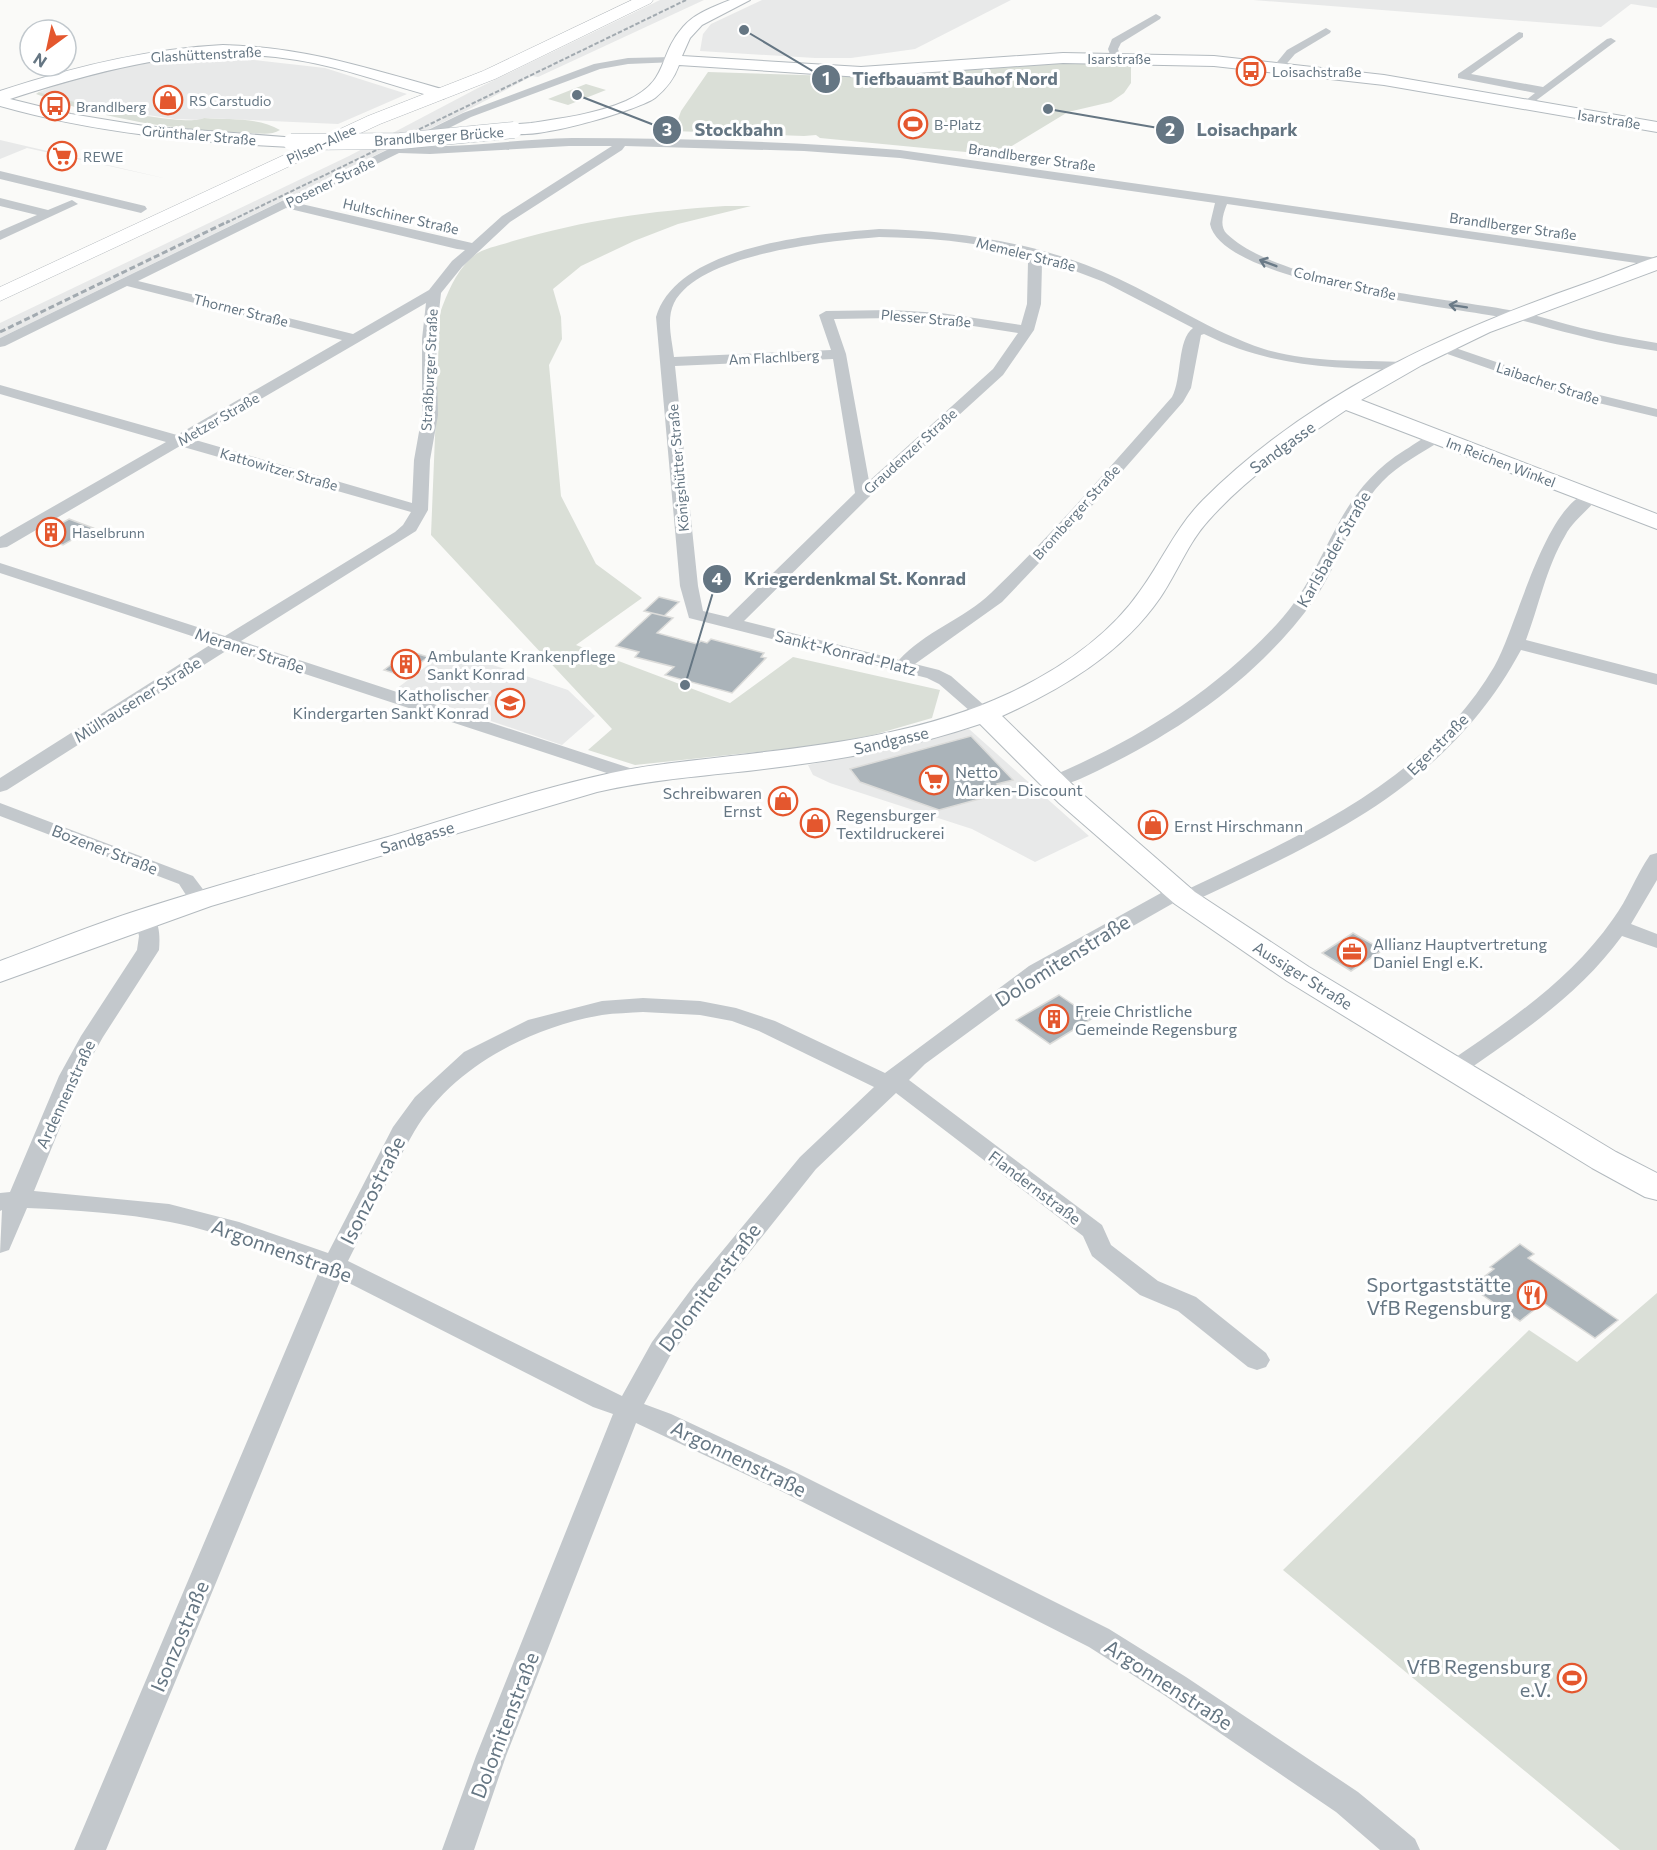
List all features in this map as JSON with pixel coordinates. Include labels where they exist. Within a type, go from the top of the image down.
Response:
[{"type":"main road","name":"Pilsen-Allee","points":[[0,295],[374,120],[443,94],[527,57],[645,0]]},
{"type":"street","name":"Brandlberger Brücke","points":[[291,142],[400,141],[514,130],[564,122],[633,103],[664,82],[679,43],[693,24],[742,0]]},
{"type":"street","points":[[1116,58],[1113,49],[1116,41],[1156,17]]},
{"type":"street","points":[[1278,67],[1291,52],[1326,31]]},
{"type":"street","points":[[1519,34],[1462,76],[1545,91]]},
{"type":"street","points":[[1526,105],[1611,40]]},
{"type":"street","name":"Glashüttenstraße","points":[[1,96],[82,69],[123,60],[244,50],[280,52],[311,58],[443,94]]},
{"type":"street","name":"Isarstraße","points":[[672,60],[861,72],[1017,60],[1116,58],[1205,61],[1384,80],[1657,127]]},
{"type":"street","name":"Posener Straße","points":[[0,343],[467,115],[584,70],[628,61],[672,60]]},
{"type":"street","name":"Grünthaler Straße","points":[[1,96],[78,120],[107,125],[213,138],[291,142]]},
{"type":"street","name":"Brandlberger Straße","points":[[398,149],[430,150],[475,146],[621,142],[749,144],[900,154],[1657,262]]},
{"type":"street","name":"Straßburger Straße","points":[[420,510],[422,460],[430,414],[429,339],[434,293],[447,275],[506,219],[618,147],[621,142]]},
{"type":"street","points":[[0,175],[141,209]]},
{"type":"street","name":"Colmarer Straße","points":[[1223,200],[1216,222],[1217,230],[1222,237],[1241,251],[1273,265],[1365,288],[1515,315],[1569,330],[1657,346]]},
{"type":"street","points":[[0,202],[50,214]]},
{"type":"street","points":[[0,236],[72,204]]},
{"type":"street","name":"Hultschiner Straße","points":[[285,204],[457,245],[475,247]]},
{"type":"street","name":"Memeler Straße","points":[[663,321],[665,304],[687,281],[727,261],[776,246],[851,234],[908,233],[971,240],[1044,256],[1107,278],[1242,346],[1281,357],[1330,364],[1404,366]]},
{"type":"street","name":"Graudenzer Straße","points":[[731,624],[863,494],[998,372],[1027,330],[1034,304],[1035,262],[1044,256]]},
{"type":"street","name":"Sandgasse","points":[[0,972],[145,918],[201,900],[559,795],[635,776],[838,752],[943,728],[985,714],[1060,675],[1104,644],[1144,603],[1184,537],[1202,513],[1255,466],[1346,402],[1404,366],[1441,347],[1515,315],[1627,277],[1657,262]]},
{"type":"street","name":"Thorner Straße","points":[[126,282],[355,339]]},
{"type":"street","name":"Metzer Straße","points":[[0,543],[434,293]]},
{"type":"street","name":"Plesser Straße","points":[[826,315],[892,314],[941,317],[1027,330]]},
{"type":"street","name":"Am Flachlberg","points":[[668,362],[838,354],[826,315]]},
{"type":"street","name":"Königshütter Straße","points":[[663,321],[689,586],[694,615]]},
{"type":"street","name":"Bromberger Straße","points":[[903,666],[914,654],[973,616],[996,598],[1070,521],[1178,399],[1184,388],[1192,336],[1205,329]]},
{"type":"street","name":"Laibacher Straße","points":[[1441,347],[1570,393],[1657,413]]},
{"type":"street","points":[[838,354],[863,494]]},
{"type":"street","name":"Kattowitzer Straße","points":[[0,389],[420,510]]},
{"type":"street","name":"Im Reichen Winkel","points":[[1346,402],[1657,522]]},
{"type":"street","name":"Karlsbader Straße","points":[[1054,782],[1086,770],[1133,744],[1208,696],[1243,668],[1270,643],[1304,601],[1348,519],[1377,478],[1400,460],[1437,437]]},
{"type":"street","name":"Egerstraße","points":[[1181,895],[1276,854],[1331,823],[1392,786],[1444,741],[1503,668],[1516,643],[1553,538],[1575,508],[1590,497]]},
{"type":"street","name":"Mülhausener Straße","points":[[0,786],[226,642],[401,535],[410,528],[420,510]]},
{"type":"street","points":[[0,543],[8,546],[12,551],[12,556],[1,568]]},
{"type":"street","name":"Meraner Straße","points":[[1,568],[635,776]]},
{"type":"street","name":"Sankt-Konrad-Platz","points":[[694,615],[903,666],[945,680],[985,714]]},
{"type":"street","points":[[1516,643],[1657,680]]},
{"type":"street","name":"Aussiger Straße","points":[[985,714],[1054,782],[1181,895],[1298,974],[1604,1160],[1657,1188]]},
{"type":"street","name":"Bozener Straße","points":[[0,809],[186,880],[201,900]]},
{"type":"street","points":[[1454,1069],[1536,1011],[1569,984],[1618,927],[1634,903],[1657,859]]},
{"type":"street","name":"Dolomitenstraße","points":[[458,1850],[491,1755],[628,1408],[661,1349],[774,1202],[808,1163],[891,1082],[937,1043],[1037,971],[1181,895]]},
{"type":"street","name":"Ardennenstraße","points":[[0,1244],[10,1200],[70,1076],[92,1036],[148,950],[150,936],[145,918]]},
{"type":"street","points":[[1618,927],[1657,941]]},
{"type":"street","name":"Isonzostraße","points":[[90,1850],[333,1265],[405,1127],[423,1103],[472,1057],[536,1025],[602,1008],[643,1005],[700,1008],[767,1026],[891,1082]]},
{"type":"street","name":"Flandernstraße","points":[[891,1082],[1093,1231],[1101,1250],[1149,1288],[1188,1304],[1257,1360]]},
{"type":"street","name":"Argonnenstraße","points":[[10,1200],[169,1213],[230,1228],[333,1265],[602,1400],[662,1421],[777,1476],[1099,1638],[1175,1686],[1347,1803],[1404,1850]]},
{"type":"shaded area","points":[[660,0],[704,0],[538,77],[532,76],[462,113],[0,338],[0,323],[349,156],[478,88]]},
{"type":"shaded area","points":[[762,0],[1011,0],[915,49],[851,58],[700,51],[703,34],[711,24]]},
{"type":"shaded area","points":[[1253,0],[1657,0],[1657,8],[1631,4],[1601,27]]},
{"type":"shaded area","points":[[228,57],[325,68],[407,94],[338,124],[204,118],[200,120],[175,119],[106,109],[53,98],[39,92],[76,78],[156,62]]},
{"type":"shaded area","points":[[1055,64],[1131,64],[1131,83],[1124,93],[1111,102],[1068,112],[997,155],[820,138],[816,135],[674,131],[681,111],[708,72],[867,77]]},
{"type":"shaded area","points":[[586,84],[606,90],[568,105],[548,99]]},
{"type":"shaded area","points":[[39,92],[96,107],[150,117],[243,120],[263,123],[280,130],[265,134],[222,132],[141,122],[61,103],[36,94]]},
{"type":"shaded area","points":[[0,140],[168,179],[27,148],[0,159]]},
{"type":"shaded area","points":[[725,206],[751,206],[678,224],[634,241],[581,266],[553,289],[561,317],[562,339],[549,365],[561,496],[596,564],[642,598],[576,645],[730,703],[793,657],[940,690],[932,718],[873,735],[823,745],[635,765],[588,750],[612,729],[431,535],[440,313],[460,270],[471,258],[485,250],[592,222]]},
{"type":"shaded area","name":"Katholischer Kindergarten Sankt Konrad","points":[[448,650],[568,690],[595,716],[562,745],[396,689]]},
{"type":"shaded area","points":[[969,729],[1089,836],[1035,862],[972,829],[830,783],[813,775],[808,765]]},
{"type":"shaded area","name":"VfB Regensburg e.V.","points":[[1657,1293],[1657,1850],[1620,1850],[1283,1570],[1529,1330],[1577,1362]]},
{"type":"building","name":"Haselbrunn","points":[[69,519],[93,528],[63,545],[38,536]]},
{"type":"building","points":[[659,597],[679,602],[664,616],[644,611]]},
{"type":"building","points":[[652,613],[673,618],[657,633],[697,644],[701,641],[707,643],[711,639],[764,653],[761,657],[766,658],[732,693],[665,675],[674,667],[635,657],[639,652],[616,646]]},
{"type":"building","name":"Ambulante Krankenpflege Sankt Konrad","points":[[409,651],[428,657],[403,676],[384,670]]},
{"type":"building","name":"Netto Marken-Discount","points":[[971,736],[1013,780],[997,784],[1005,792],[939,810],[860,782],[850,769]]},
{"type":"building","name":"Allianz Hauptvertretung Daniel Engl e.K.","points":[[1353,933],[1383,950],[1351,971],[1322,953]]},
{"type":"building","name":"Freie Christliche Gemeinde Regensburg","points":[[1059,995],[1093,1018],[1050,1044],[1016,1020]]},
{"type":"building","name":"Sportgaststätte VfB Regensburg","points":[[1520,1244],[1534,1254],[1528,1258],[1618,1320],[1595,1338],[1543,1303],[1520,1321],[1471,1287],[1494,1269],[1490,1267]]},
{"type":"railway","points":[[226,223],[686,0]]},
{"type":"railway","points":[[0,332],[229,221]]},
{"type":"place","name":"Tiefbauamt Bauhof Nord","points":[[744,30]]},
{"type":"place","name":"Loisachstraße","points":[[1251,71]]},
{"type":"place","name":"Stockbahn","points":[[577,95]]},
{"type":"place","name":"RS Carstudio","points":[[168,100]]},
{"type":"place","name":"Brandlberg","points":[[55,106]]},
{"type":"place","name":"Loisachpark","points":[[1048,109]]},
{"type":"place","name":"B-Platz","points":[[913,124]]},
{"type":"place","name":"REWE","points":[[62,156]]},
{"type":"place","name":"Haselbrunn","points":[[51,532]]},
{"type":"place","name":"Ambulante Krankenpflege Sankt Konrad","points":[[406,664]]},
{"type":"place","name":"Kriegerdenkmal St. Konrad","points":[[685,685]]},
{"type":"place","name":"Katholischer Kindergarten Sankt Konrad","points":[[510,703]]},
{"type":"place","name":"Netto Marken-Discount","points":[[934,780]]},
{"type":"place","name":"Schreibwaren Ernst","points":[[783,801]]},
{"type":"place","name":"Regensburger Textildruckerei","points":[[815,823]]},
{"type":"place","name":"Ernst Hirschmann","points":[[1153,825]]},
{"type":"place","name":"Allianz Hauptvertretung Daniel Engl e.K.","points":[[1352,952]]},
{"type":"place","name":"Freie Christliche Gemeinde Regensburg","points":[[1054,1019]]},
{"type":"place","name":"Sportgaststätte VfB Regensburg","points":[[1532,1295]]},
{"type":"place","name":"VfB Regensburg e.V.","points":[[1572,1678]]}]
